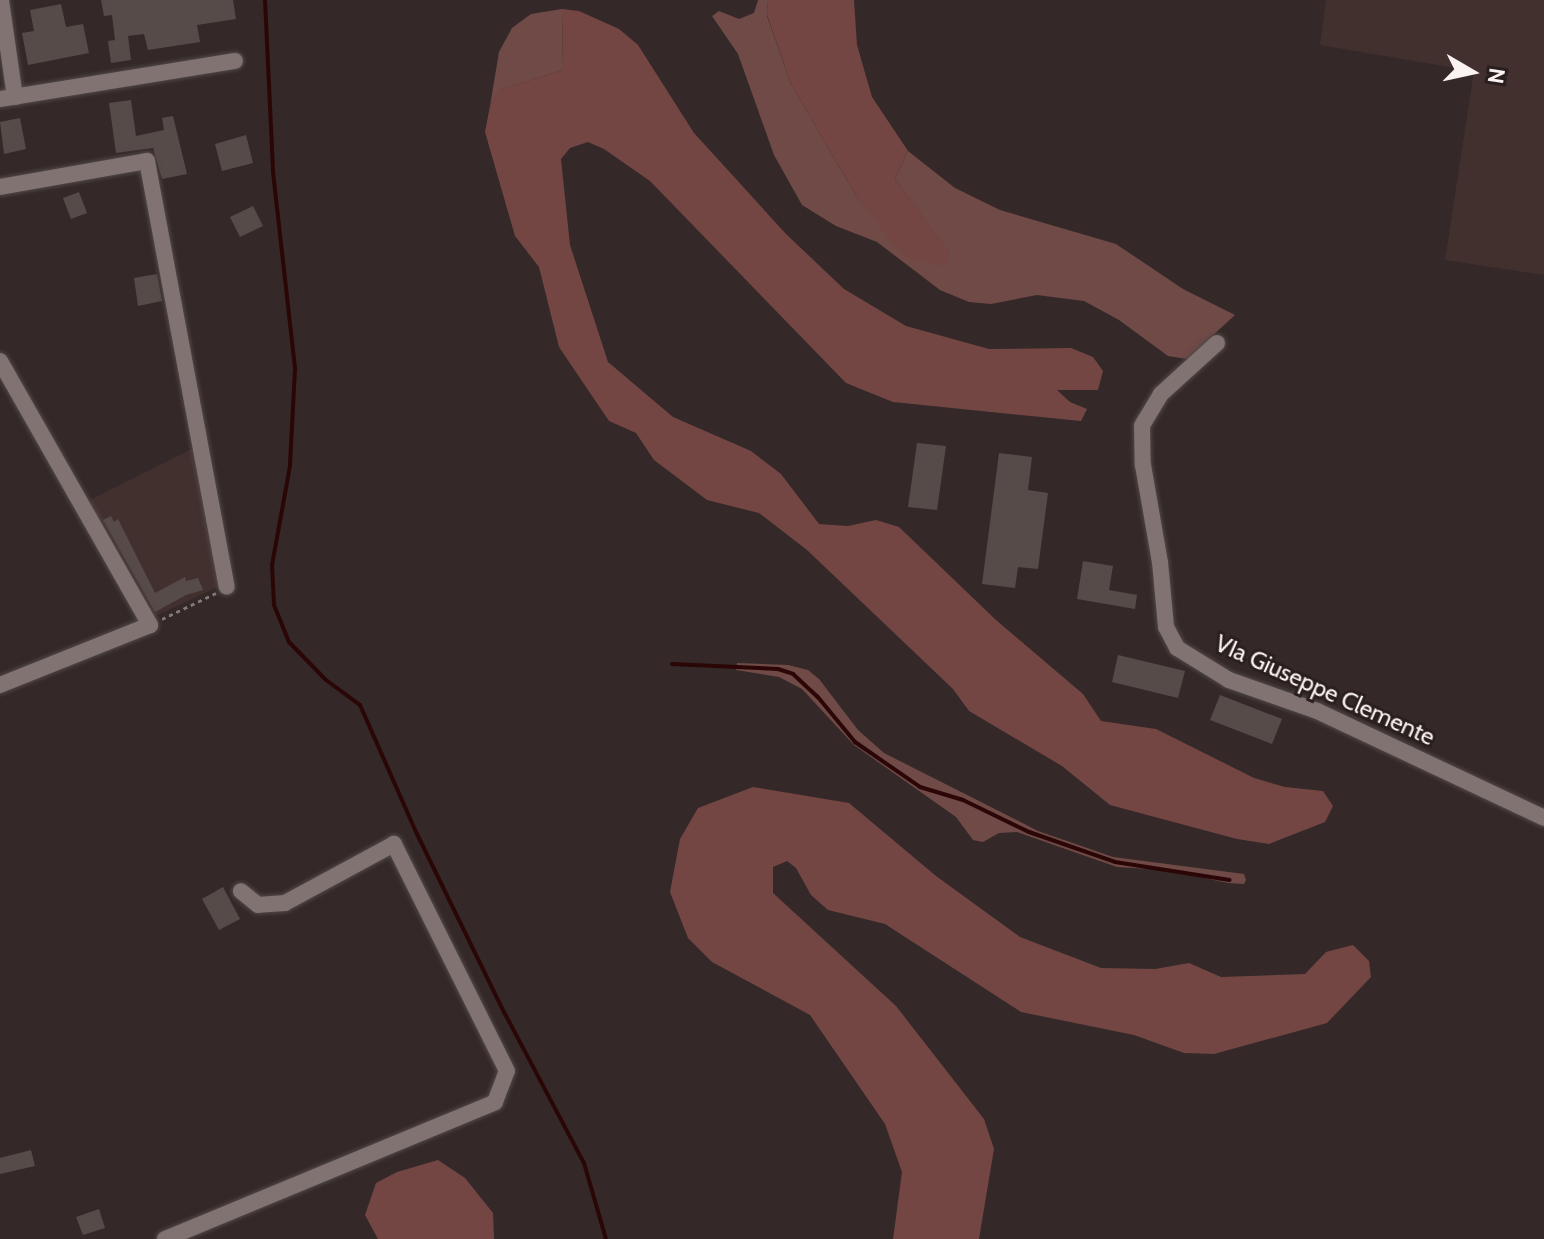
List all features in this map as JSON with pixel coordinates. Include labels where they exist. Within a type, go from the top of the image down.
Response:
[{"type":"street","points":[[1,0],[8,98],[235,61]]},
{"type":"street","points":[[0,187],[147,161],[227,587]]},
{"type":"street","name":"VIa Giuseppe Clemente","points":[[1217,343],[1161,394],[1142,426],[1143,465],[1160,562],[1166,627],[1177,648],[1229,680],[1317,711],[1544,818]]},
{"type":"street","points":[[0,361],[150,625],[0,685]]},
{"type":"street","points":[[165,1239],[495,1102],[507,1071],[394,844],[285,903],[258,905],[241,891]]},
{"type":"path","points":[[150,625],[227,587]]},
{"type":"shaded area","points":[[758,0],[768,0],[767,16],[791,84],[858,199],[950,254],[895,179],[908,151],[955,188],[1000,210],[1116,244],[1183,289],[1235,315],[1187,359],[1168,356],[1119,320],[1084,301],[1037,295],[991,304],[969,302],[940,290],[877,242],[836,226],[802,205],[774,155],[738,54],[712,16],[719,11],[739,19],[754,13]]},
{"type":"shaded area","points":[[768,0],[854,0],[857,45],[872,97],[908,151],[895,179],[950,253],[944,266],[904,257],[858,199],[791,84],[767,15]]},
{"type":"shaded area","points":[[1326,0],[1544,0],[1544,275],[1445,260],[1474,71],[1320,45]]},
{"type":"shaded area","points":[[562,9],[563,70],[499,90],[490,106],[499,52],[512,28],[531,14]]},
{"type":"shaded area","points":[[562,9],[579,11],[619,29],[638,45],[694,133],[786,234],[844,289],[906,326],[989,349],[1071,348],[1093,357],[1103,371],[1098,390],[1057,390],[1070,402],[1087,409],[1081,421],[893,402],[846,383],[650,181],[604,149],[588,142],[570,148],[561,159],[570,245],[608,362],[673,417],[751,451],[781,474],[819,524],[848,526],[876,520],[899,527],[996,620],[1083,694],[1101,721],[1156,729],[1254,778],[1285,787],[1323,791],[1333,806],[1325,822],[1269,844],[1237,839],[1110,805],[1062,766],[969,711],[953,689],[807,550],[759,513],[707,500],[654,460],[636,433],[609,421],[559,347],[539,267],[515,236],[485,132],[490,106],[498,90],[563,70]]},
{"type":"shaded area","points":[[194,448],[220,586],[153,617],[86,502]]},
{"type":"shaded area","points":[[737,663],[788,665],[808,670],[819,679],[858,730],[884,753],[1038,831],[1113,857],[1244,874],[1246,880],[1244,884],[1228,883],[1167,870],[1117,867],[1017,832],[999,833],[983,842],[973,840],[956,817],[854,745],[802,689],[779,677],[736,670]]},
{"type":"shaded area","points":[[753,787],[849,803],[936,876],[1020,937],[1101,968],[1155,969],[1189,963],[1221,977],[1305,974],[1326,952],[1353,945],[1369,961],[1371,977],[1327,1023],[1214,1054],[1184,1053],[1134,1035],[1021,1012],[885,924],[828,910],[811,895],[796,868],[787,861],[773,867],[773,893],[896,1006],[984,1119],[994,1149],[979,1239],[893,1239],[902,1172],[885,1124],[810,1015],[712,962],[688,938],[670,892],[680,839],[698,808]]},
{"type":"shaded area","points":[[438,1160],[465,1178],[493,1213],[494,1239],[378,1239],[365,1215],[376,1183],[397,1172]]},
{"type":"building","points":[[101,0],[233,0],[236,19],[197,25],[200,42],[148,50],[144,34],[128,36],[131,60],[111,63],[108,41],[115,40],[112,15],[104,16]]},
{"type":"building","points":[[61,4],[66,27],[83,24],[89,53],[28,65],[22,33],[34,31],[30,10]]},
{"type":"building","points":[[131,100],[136,136],[164,130],[162,118],[173,116],[187,174],[162,179],[153,148],[116,153],[109,103]]},
{"type":"building","points":[[20,118],[26,149],[4,154],[0,122]]},
{"type":"building","points":[[246,135],[253,163],[222,171],[215,144]]},
{"type":"building","points":[[79,192],[87,213],[71,219],[63,198]]},
{"type":"building","points":[[253,206],[263,226],[240,237],[230,217]]},
{"type":"building","points":[[157,274],[162,301],[138,306],[134,278]]},
{"type":"building","points":[[917,443],[946,446],[937,510],[908,507]]},
{"type":"building","points":[[999,453],[1032,457],[1028,490],[1048,493],[1038,569],[1018,567],[1015,588],[982,584]]},
{"type":"building","points":[[111,516],[114,522],[118,519],[155,593],[185,577],[186,581],[198,578],[203,590],[186,595],[155,612],[103,520]]},
{"type":"building","points":[[1083,561],[1113,566],[1109,590],[1137,595],[1135,609],[1077,599]]},
{"type":"building","points":[[1118,655],[1185,671],[1178,698],[1112,682]]},
{"type":"building","points":[[1220,695],[1282,719],[1272,744],[1210,720]]},
{"type":"building","points":[[223,887],[240,919],[219,930],[202,899]]},
{"type":"building","points":[[31,1150],[35,1166],[0,1174],[0,1158]]},
{"type":"building","points":[[99,1209],[105,1228],[83,1235],[76,1217]]},
{"type":"waterway","points":[[265,0],[273,172],[295,369],[290,466],[272,565],[274,605],[289,642],[326,680],[360,705],[417,834],[504,1012],[584,1163],[606,1239]]},
{"type":"waterway","points":[[672,664],[778,669],[793,674],[817,696],[855,742],[920,787],[963,800],[1029,832],[1115,862],[1230,880]]}]
